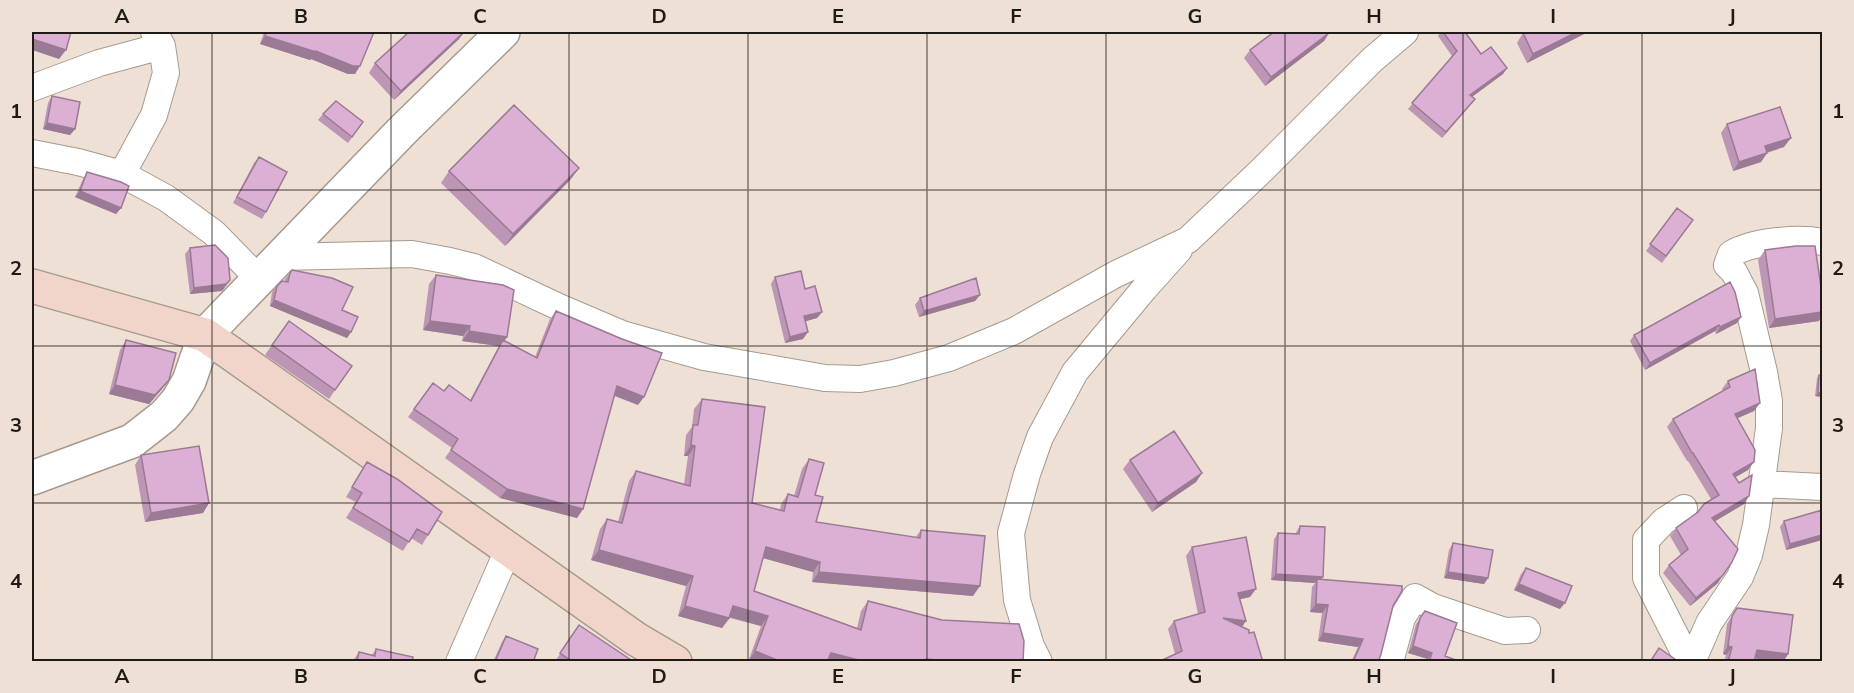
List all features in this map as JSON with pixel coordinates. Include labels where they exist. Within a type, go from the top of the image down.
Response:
[{"type":"main road","points":[[32,286],[205,335],[508,550],[636,639],[675,662]]},
{"type":"street","points":[[32,478],[132,441],[164,416],[178,400],[189,381],[205,335],[402,131],[503,32]]},
{"type":"street","points":[[1039,662],[1031,646],[1017,600],[1011,533],[1040,437],[1075,372],[1188,240],[1372,60],[1405,32]]},
{"type":"street","points":[[32,88],[158,39],[166,73],[154,115],[122,174]]},
{"type":"street","points":[[32,153],[122,174],[166,198],[270,268],[412,254],[450,261],[474,267],[622,334],[704,357],[825,378],[860,379],[894,373],[949,358],[1014,331],[1116,274],[1188,240]]},
{"type":"street","points":[[1690,662],[1709,623],[1740,577],[1749,555],[1756,525],[1769,428],[1769,401],[1764,372],[1745,293],[1734,272],[1727,266],[1731,254],[1749,245],[1806,239],[1822,242]]},
{"type":"street","points":[[1762,484],[1822,487]]},
{"type":"street","points":[[1684,507],[1664,521],[1646,540],[1646,578],[1690,662]]},
{"type":"street","points":[[459,662],[508,550]]},
{"type":"street","points":[[1390,662],[1402,618],[1414,597],[1433,607],[1505,631],[1527,630]]},
{"type":"building","points":[[32,32],[71,32],[66,50],[32,39]]},
{"type":"building","points":[[267,32],[374,32],[360,66],[353,66],[316,51],[265,36]]},
{"type":"building","points":[[409,32],[464,32],[401,91],[375,63]]},
{"type":"building","points":[[1274,32],[1329,33],[1271,77],[1250,50]]},
{"type":"building","points":[[1443,32],[1465,32],[1481,54],[1491,47],[1507,68],[1470,95],[1475,99],[1446,132],[1412,103],[1457,51]]},
{"type":"building","points":[[1577,32],[1533,54],[1523,33]]},
{"type":"building","points":[[52,96],[80,102],[75,129],[47,123]]},
{"type":"building","points":[[336,101],[363,122],[352,137],[323,114]]},
{"type":"building","points":[[514,105],[579,168],[513,234],[449,171]]},
{"type":"building","points":[[1780,107],[1791,138],[1765,146],[1767,153],[1739,162],[1727,124]]},
{"type":"building","points":[[259,157],[287,172],[266,212],[237,197]]},
{"type":"building","points":[[87,172],[129,186],[121,208],[80,191]]},
{"type":"building","points":[[1677,208],[1693,220],[1666,256],[1650,244]]},
{"type":"building","points":[[215,245],[228,258],[230,280],[226,284],[194,288],[190,248]]},
{"type":"building","points":[[1815,246],[1822,294],[1822,312],[1775,319],[1765,250]]},
{"type":"building","points":[[292,270],[332,278],[353,287],[342,310],[358,317],[351,332],[274,300],[277,286],[282,281],[288,282]]},
{"type":"building","points":[[801,271],[805,289],[815,286],[822,312],[804,316],[808,332],[790,337],[775,277]]},
{"type":"building","points":[[436,275],[503,285],[514,290],[507,337],[469,331],[470,326],[430,321]]},
{"type":"building","points":[[976,278],[980,295],[924,311],[920,298]]},
{"type":"building","points":[[1730,282],[1741,317],[1720,327],[1719,325],[1650,363],[1634,335]]},
{"type":"building","points":[[556,311],[662,353],[644,397],[617,386],[583,509],[507,489],[451,450],[458,439],[414,409],[433,383],[444,391],[449,385],[471,401],[503,340],[537,358]]},
{"type":"building","points":[[289,321],[352,366],[335,390],[272,345]]},
{"type":"building","points":[[126,340],[176,353],[169,380],[155,395],[115,385]]},
{"type":"building","points":[[1755,369],[1760,403],[1735,414],[1755,450],[1754,462],[1733,474],[1739,483],[1752,475],[1749,496],[1712,518],[1738,549],[1723,575],[1696,598],[1669,565],[1688,549],[1676,528],[1698,512],[1704,504],[1719,495],[1673,419],[1730,387],[1728,381]]},
{"type":"building","points":[[1819,375],[1822,375],[1822,393],[1818,393]]},
{"type":"building","points":[[702,399],[765,407],[752,503],[784,511],[788,494],[798,497],[809,459],[824,463],[815,495],[823,497],[816,522],[920,538],[921,530],[985,536],[980,586],[819,572],[820,562],[766,547],[754,591],[861,630],[868,601],[942,620],[1019,624],[1024,641],[1023,662],[963,662],[926,659],[925,662],[861,662],[831,653],[827,662],[782,662],[755,651],[768,616],[733,606],[729,618],[685,606],[693,576],[599,550],[607,519],[622,523],[636,471],[690,486],[695,446],[691,445],[693,425],[698,425]]},
{"type":"building","points":[[1174,431],[1202,473],[1158,503],[1130,460]]},
{"type":"building","points":[[199,446],[209,503],[151,513],[141,455]]},
{"type":"building","points":[[367,462],[397,479],[442,512],[428,535],[417,529],[409,542],[353,508],[362,493],[352,487]]},
{"type":"building","points":[[1822,510],[1822,535],[1790,544],[1784,521]]},
{"type":"building","points":[[1300,526],[1325,527],[1323,577],[1276,574],[1278,533],[1299,534]]},
{"type":"building","points":[[1246,537],[1256,589],[1238,593],[1246,621],[1223,618],[1249,630],[1249,633],[1254,632],[1263,662],[1158,662],[1182,651],[1174,621],[1205,612],[1192,547]]},
{"type":"building","points":[[1453,543],[1493,550],[1488,578],[1448,572]]},
{"type":"building","points":[[1526,568],[1572,586],[1565,603],[1519,584]]},
{"type":"building","points":[[1317,579],[1402,586],[1402,591],[1393,606],[1378,662],[1353,662],[1363,639],[1323,633],[1328,605],[1316,604]]},
{"type":"building","points":[[1737,608],[1793,615],[1788,654],[1757,650],[1754,662],[1728,662],[1732,647],[1728,646],[1732,616]]},
{"type":"building","points":[[1425,611],[1457,623],[1445,656],[1461,662],[1429,662],[1432,653],[1413,646],[1420,618]]},
{"type":"building","points":[[579,625],[634,662],[573,662],[560,653]]},
{"type":"building","points":[[506,636],[538,649],[533,662],[495,662]]},
{"type":"building","points":[[1659,648],[1679,662],[1650,662]]},
{"type":"building","points":[[376,649],[413,657],[412,662],[357,662],[359,652],[375,656]]}]
